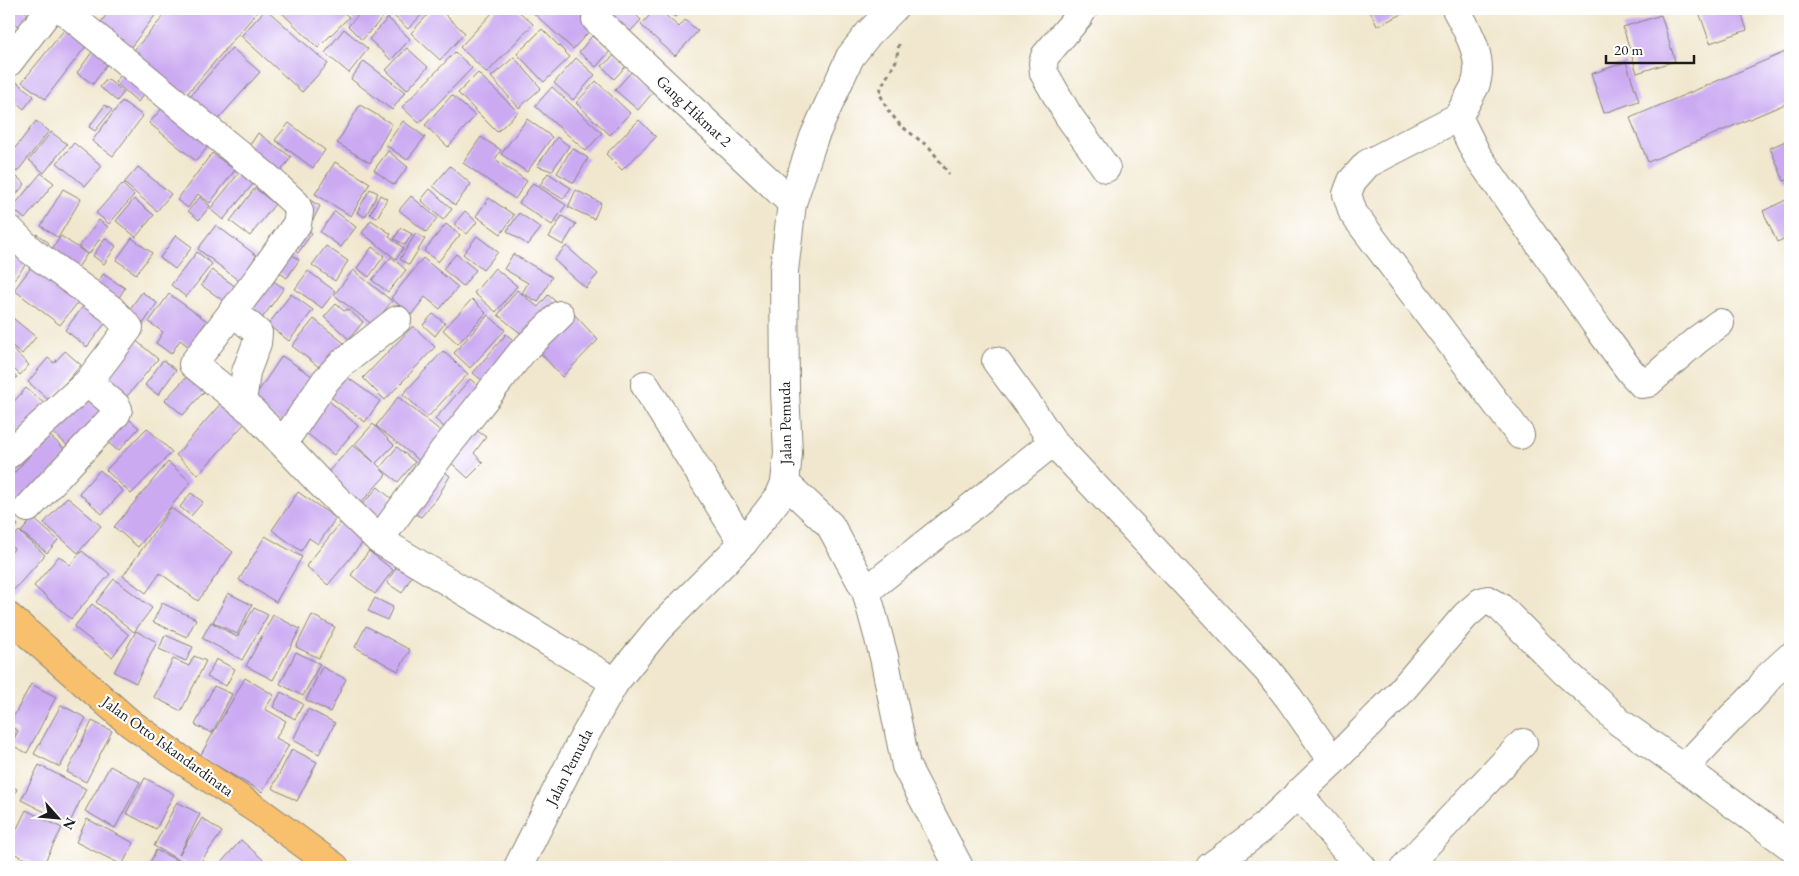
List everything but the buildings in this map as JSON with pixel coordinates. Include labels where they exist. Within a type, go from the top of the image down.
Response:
[{"type":"main road","name":"Jalan Otto Iskandardinata","points":[[9,617],[130,722],[179,758],[259,811],[334,867]]},
{"type":"street","points":[[9,62],[50,9]]},
{"type":"street","points":[[62,9],[268,178],[296,204],[299,212],[297,224],[193,364],[253,412],[319,482],[378,540],[615,682]]},
{"type":"street","name":"Jalan Pemuda","points":[[518,867],[578,746],[615,682],[658,629],[743,543],[779,496],[785,483],[788,453],[785,391],[784,271],[792,203],[814,138],[850,57],[869,33],[892,9]]},
{"type":"street","points":[[1083,9],[1045,56],[1043,64],[1044,73],[1068,116],[1106,168]]},
{"type":"street","points":[[1456,9],[1470,35],[1477,63],[1475,84],[1458,117],[1367,164],[1352,181],[1347,194],[1353,213],[1520,435]]},
{"type":"street","name":"Gang Hikmat 2","points":[[596,19],[792,203]]},
{"type":"street","points":[[1458,117],[1483,163],[1599,329],[1642,384],[1652,381],[1673,360],[1720,323]]},
{"type":"street","points":[[9,229],[30,250],[111,309],[128,326],[128,331],[88,382],[9,454]]},
{"type":"street","points":[[233,311],[258,334],[246,372],[242,403]]},
{"type":"street","points":[[378,540],[444,450],[522,352],[560,315]]},
{"type":"street","points":[[283,443],[326,380],[340,365],[397,320]]},
{"type":"street","points":[[996,361],[1053,442],[1268,671],[1294,704],[1333,762]]},
{"type":"street","points":[[28,508],[116,414],[118,409],[116,406],[88,382]]},
{"type":"street","points":[[646,385],[743,543]]},
{"type":"street","points":[[866,591],[1053,442]]},
{"type":"street","points":[[785,483],[830,525],[866,591],[884,657],[906,766],[959,867]]},
{"type":"street","points":[[1210,867],[1260,830],[1333,762],[1396,697],[1465,616],[1481,602],[1488,600],[1510,616],[1566,673],[1619,722],[1790,846]]},
{"type":"street","points":[[1684,768],[1754,696],[1769,676],[1790,657]]},
{"type":"street","points":[[1405,867],[1524,743]]},
{"type":"street","points":[[1298,793],[1362,867]]},
{"type":"path","points":[[899,38],[896,61],[881,87],[880,94],[888,110],[900,124],[930,148],[949,174]]}]
